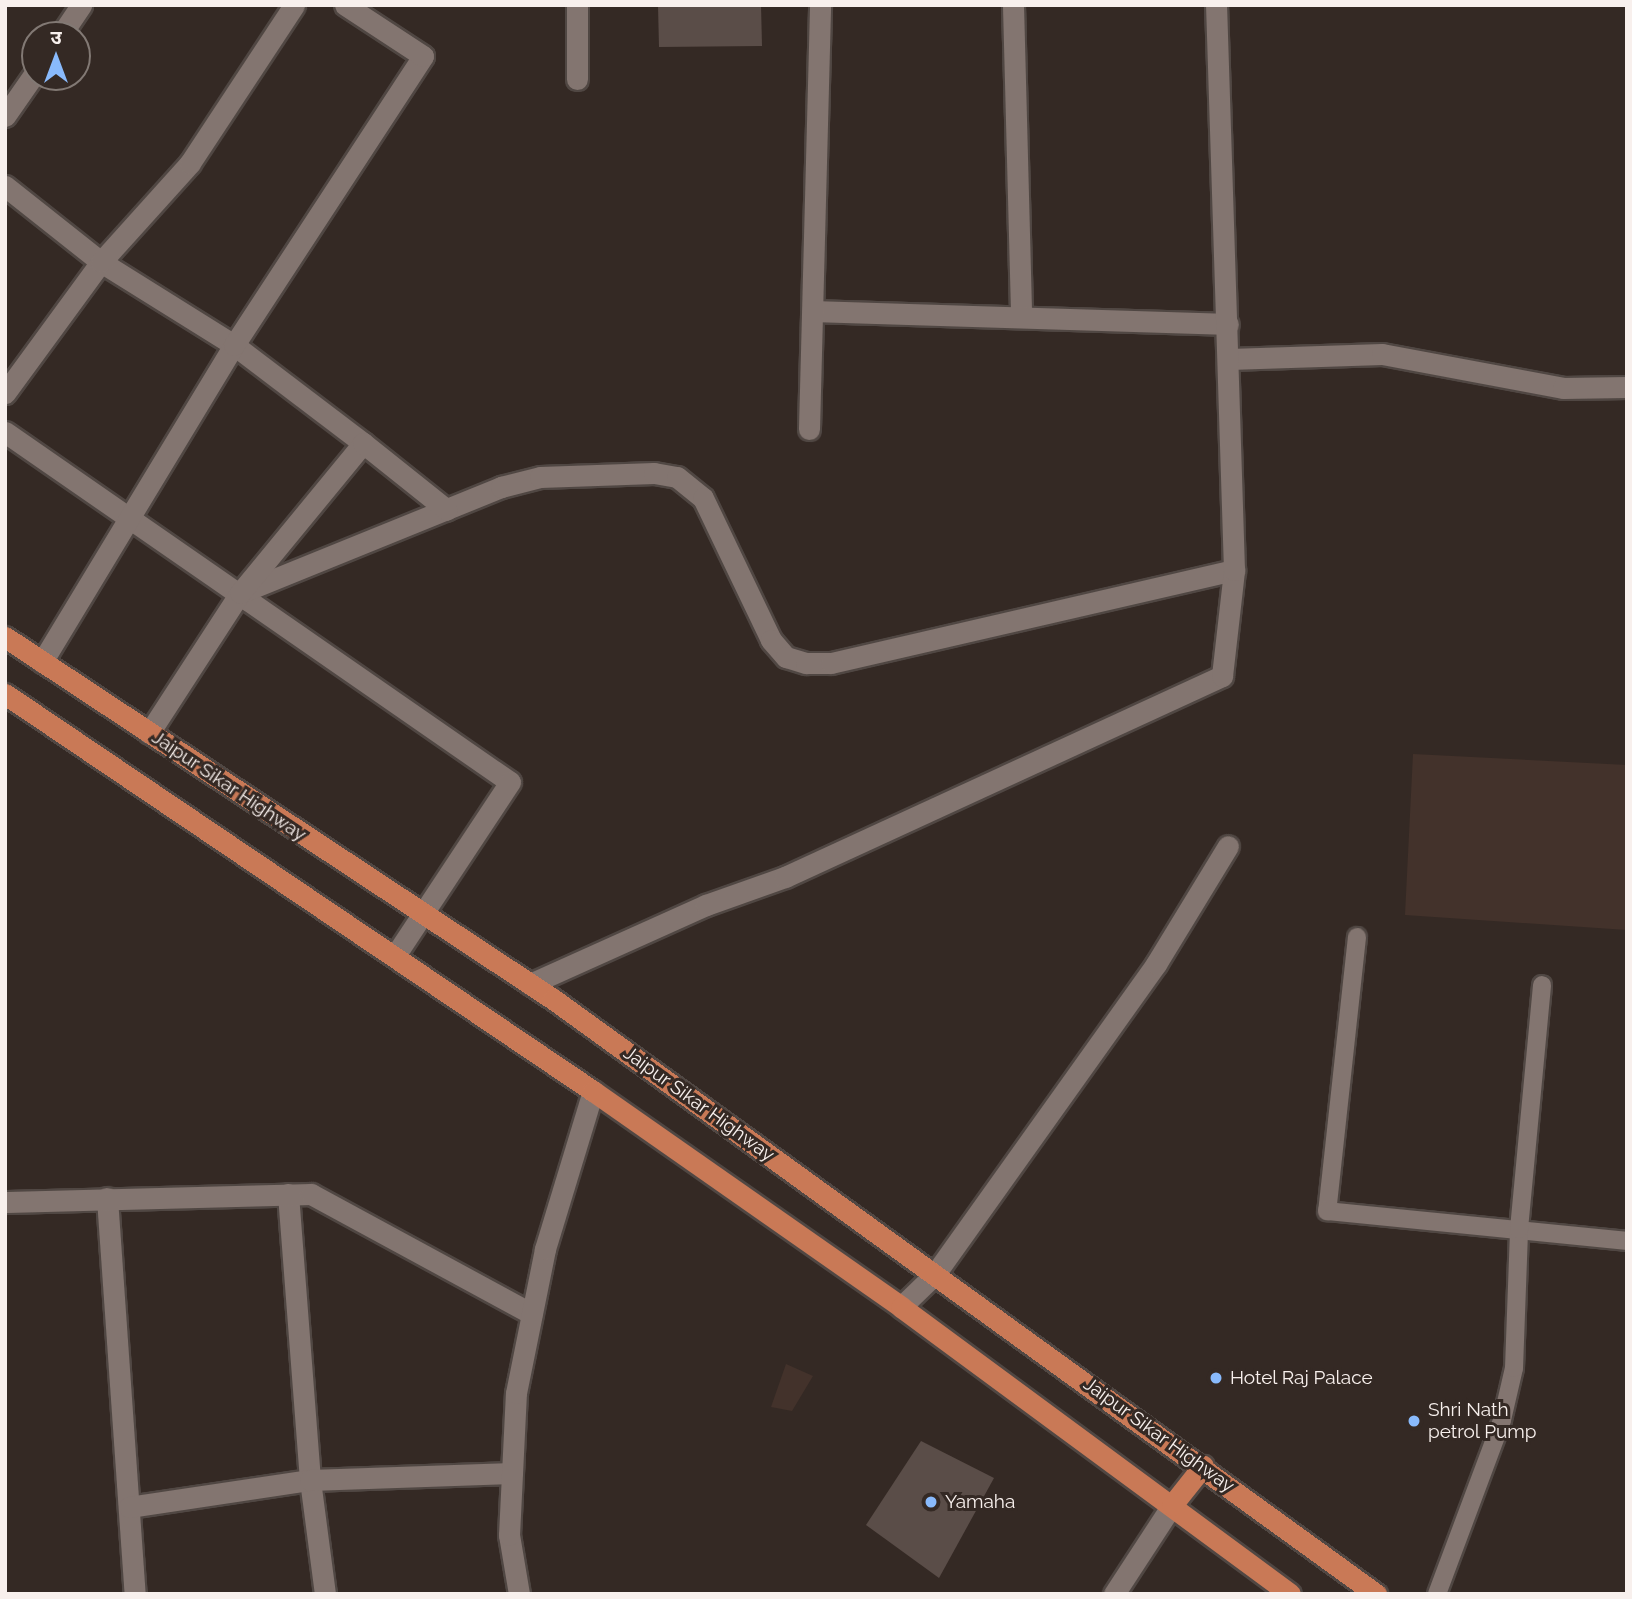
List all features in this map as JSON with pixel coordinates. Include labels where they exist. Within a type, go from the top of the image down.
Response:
[{"type":"main road","name":"Jaipur Sikar Highway","points":[[5,637],[530,984],[1203,1466],[1376,1594]]},
{"type":"main road","points":[[5,694],[593,1091],[901,1307],[1290,1594]]},
{"type":"main road","points":[[1172,1505],[1203,1466]]},
{"type":"street","points":[[70,21],[81,5]]},
{"type":"street","points":[[5,393],[101,262],[190,163],[294,5]]},
{"type":"street","points":[[42,662],[234,345],[423,55],[345,5]]},
{"type":"street","points":[[577,5],[577,79]]},
{"type":"street","points":[[809,429],[820,5]]},
{"type":"street","points":[[1013,5],[1021,317]]},
{"type":"street","points":[[530,984],[706,905],[785,877],[1222,677],[1234,570],[1216,5]]},
{"type":"street","points":[[5,116],[22,91]]},
{"type":"street","points":[[5,186],[101,262],[234,345],[447,510]]},
{"type":"street","points":[[814,312],[1228,324]]},
{"type":"street","points":[[1229,359],[1382,354],[1563,388],[1627,387]]},
{"type":"street","points":[[5,432],[510,782],[395,956]]},
{"type":"street","points":[[149,733],[240,593],[363,443]]},
{"type":"street","points":[[240,593],[501,487],[540,477],[654,473],[677,477],[704,498],[771,640],[786,657],[806,663],[831,663],[1234,570]]},
{"type":"street","points":[[901,1307],[935,1274],[1156,964],[1228,846]]},
{"type":"street","points":[[519,1594],[509,1535],[516,1393],[545,1249],[593,1091]]},
{"type":"street","points":[[288,1194],[310,1480],[325,1594]]},
{"type":"street","points":[[5,1202],[311,1194],[532,1314]]},
{"type":"street","points":[[107,1198],[135,1594]]},
{"type":"street","points":[[129,1507],[310,1480],[512,1473]]},
{"type":"street","points":[[1114,1594],[1172,1505]]},
{"type":"lane","points":[[1357,937],[1327,1211],[1627,1241]]},
{"type":"lane","points":[[1437,1594],[1502,1420],[1514,1368],[1519,1229],[1542,985]]},
{"type":"shaded area","points":[[1413,754],[1627,765],[1627,930],[1405,915]]},
{"type":"shaded area","points":[[786,1364],[813,1376],[792,1411],[771,1407]]},
{"type":"building","points":[[658,5],[761,5],[762,46],[659,47]]},
{"type":"building","name":"Yamaha","points":[[921,1441],[994,1478],[939,1578],[866,1525]]},
{"type":"place","name":"Hotel Raj Palace","points":[[1216,1378]]},
{"type":"place","name":"Shri Nath petrol Pump","points":[[1414,1421]]},
{"type":"place","name":"Yamaha","points":[[931,1502]]}]
